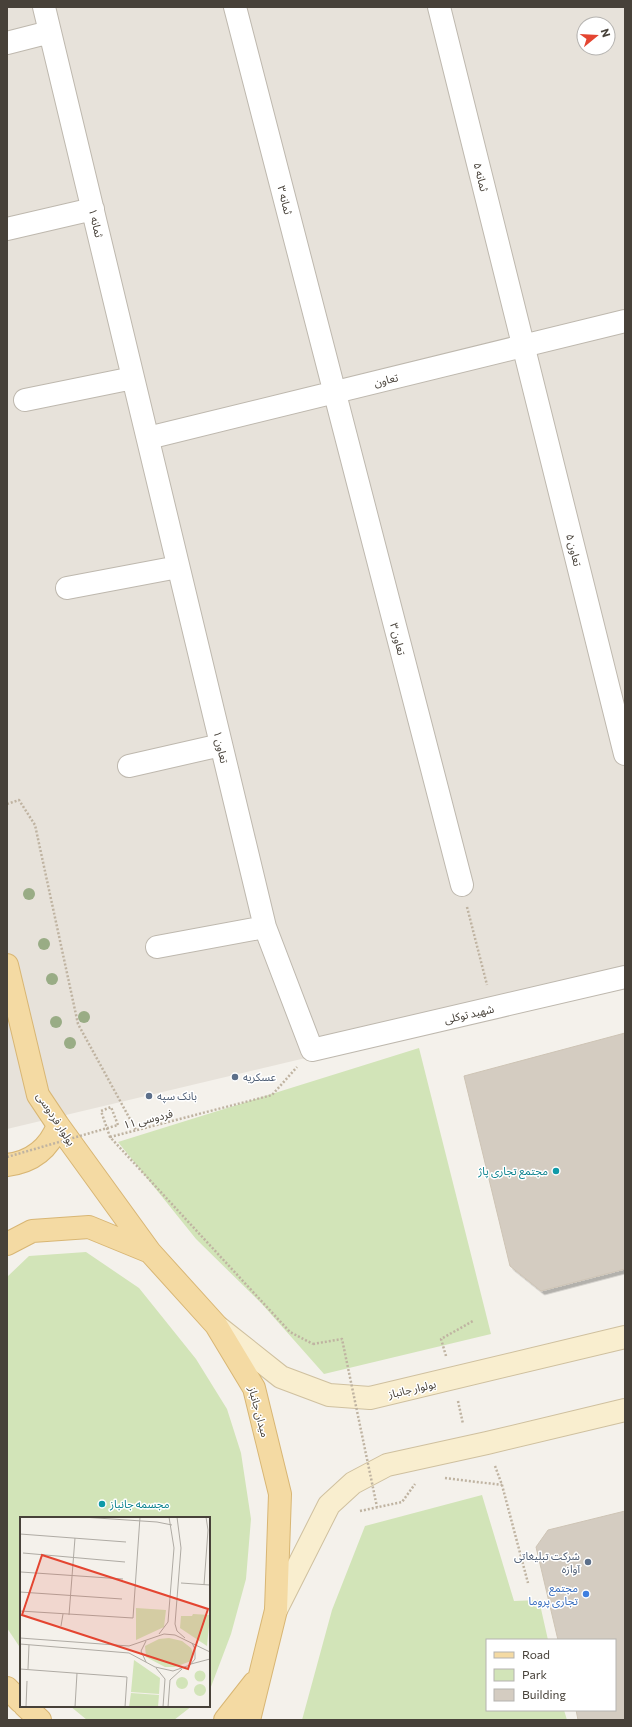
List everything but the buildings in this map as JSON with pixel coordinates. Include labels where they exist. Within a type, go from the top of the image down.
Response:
[{"type":"main road","name":"بولوار فردوسی","points":[[7,965],[38,1095],[150,1252]]},
{"type":"main road","points":[[7,1165],[21,1163],[34,1157],[44,1149],[53,1138],[58,1125]]},
{"type":"main road","name":"میدان جانباز","points":[[7,1244],[32,1231],[89,1227],[150,1252],[216,1325],[254,1388],[280,1494],[276,1610],[259,1677],[225,1720]]},
{"type":"main road","name":"بولوار جانباز","points":[[216,1325],[281,1377],[329,1395],[370,1398],[625,1337]]},
{"type":"main road","points":[[276,1610],[329,1505],[353,1483],[386,1465],[487,1443],[625,1410]]},
{"type":"main road","points":[[249,1720],[259,1677]]},
{"type":"main road","points":[[7,1688],[20,1701]]},
{"type":"main road","points":[[26,1707],[40,1720]]},
{"type":"street","name":"ثمانه ۱","points":[[44,7],[148,438]]},
{"type":"street","name":"ثمانه ۳","points":[[235,7],[335,392]]},
{"type":"street","name":"ثمانه ۵","points":[[439,7],[523,346]]},
{"type":"street","points":[[7,43],[50,32]]},
{"type":"street","points":[[7,229],[93,210]]},
{"type":"street","name":"تعاون","points":[[148,438],[625,322]]},
{"type":"street","name":"تعاون ۵","points":[[523,346],[625,754]]},
{"type":"street","points":[[25,400],[133,378]]},
{"type":"street","name":"تعاون ۳","points":[[335,392],[462,885]]},
{"type":"street","name":"تعاون ۱","points":[[148,438],[265,927],[312,1050]]},
{"type":"street","points":[[67,588],[178,567]]},
{"type":"street","points":[[129,766],[221,745]]},
{"type":"street","points":[[157,947],[265,927]]},
{"type":"street","name":"شهید توکلی","points":[[312,1050],[625,977]]},
{"type":"path","points":[[7,804],[18,800],[34,825],[78,1024],[136,1130]]},
{"type":"path","points":[[462,885],[493,1009]]},
{"type":"path","name":"فردوسی ۱۱","points":[[110,1137],[272,1095],[312,1050]]},
{"type":"path","points":[[7,1157],[118,1125],[111,1107],[101,1111],[110,1137],[290,1332],[313,1344],[342,1339],[378,1507]]},
{"type":"path","points":[[487,1443],[502,1485],[528,1583]]},
{"type":"path","points":[[443,1478],[502,1485]]},
{"type":"path","points":[[358,1511],[402,1502],[417,1481]]},
{"type":"shaded area","points":[[7,7],[625,7],[625,982],[7,1129]]},
{"type":"green space","points":[[419,1048],[491,1334],[324,1374],[262,1304],[196,1239],[118,1142]]},
{"type":"green space","points":[[86,1252],[139,1288],[196,1359],[227,1409],[241,1453],[251,1519],[246,1579],[231,1634],[210,1689],[210,1517],[20,1517],[20,1648],[7,1628],[7,1277],[29,1256]]},
{"type":"green space","points":[[482,1495],[514,1601],[539,1600],[548,1639],[486,1639],[486,1711],[564,1711],[567,1720],[302,1720],[332,1610],[365,1526]]},
{"type":"green space","points":[[71,1707],[191,1707],[174,1720],[87,1720]]},
{"type":"place","name":"عسکریه","points":[[235,1077]]},
{"type":"place","name":"بانک سپه","points":[[149,1096]]},
{"type":"place","name":"مجتمع تجاری پاژ","points":[[556,1171]]},
{"type":"place","name":"مجسمه جانباز","points":[[102,1504]]},
{"type":"place","name":"شرکت تبلیغاتی آوازه","points":[[588,1562]]},
{"type":"place","name":"مجتمع تجاری پروما","points":[[586,1594]]}]
